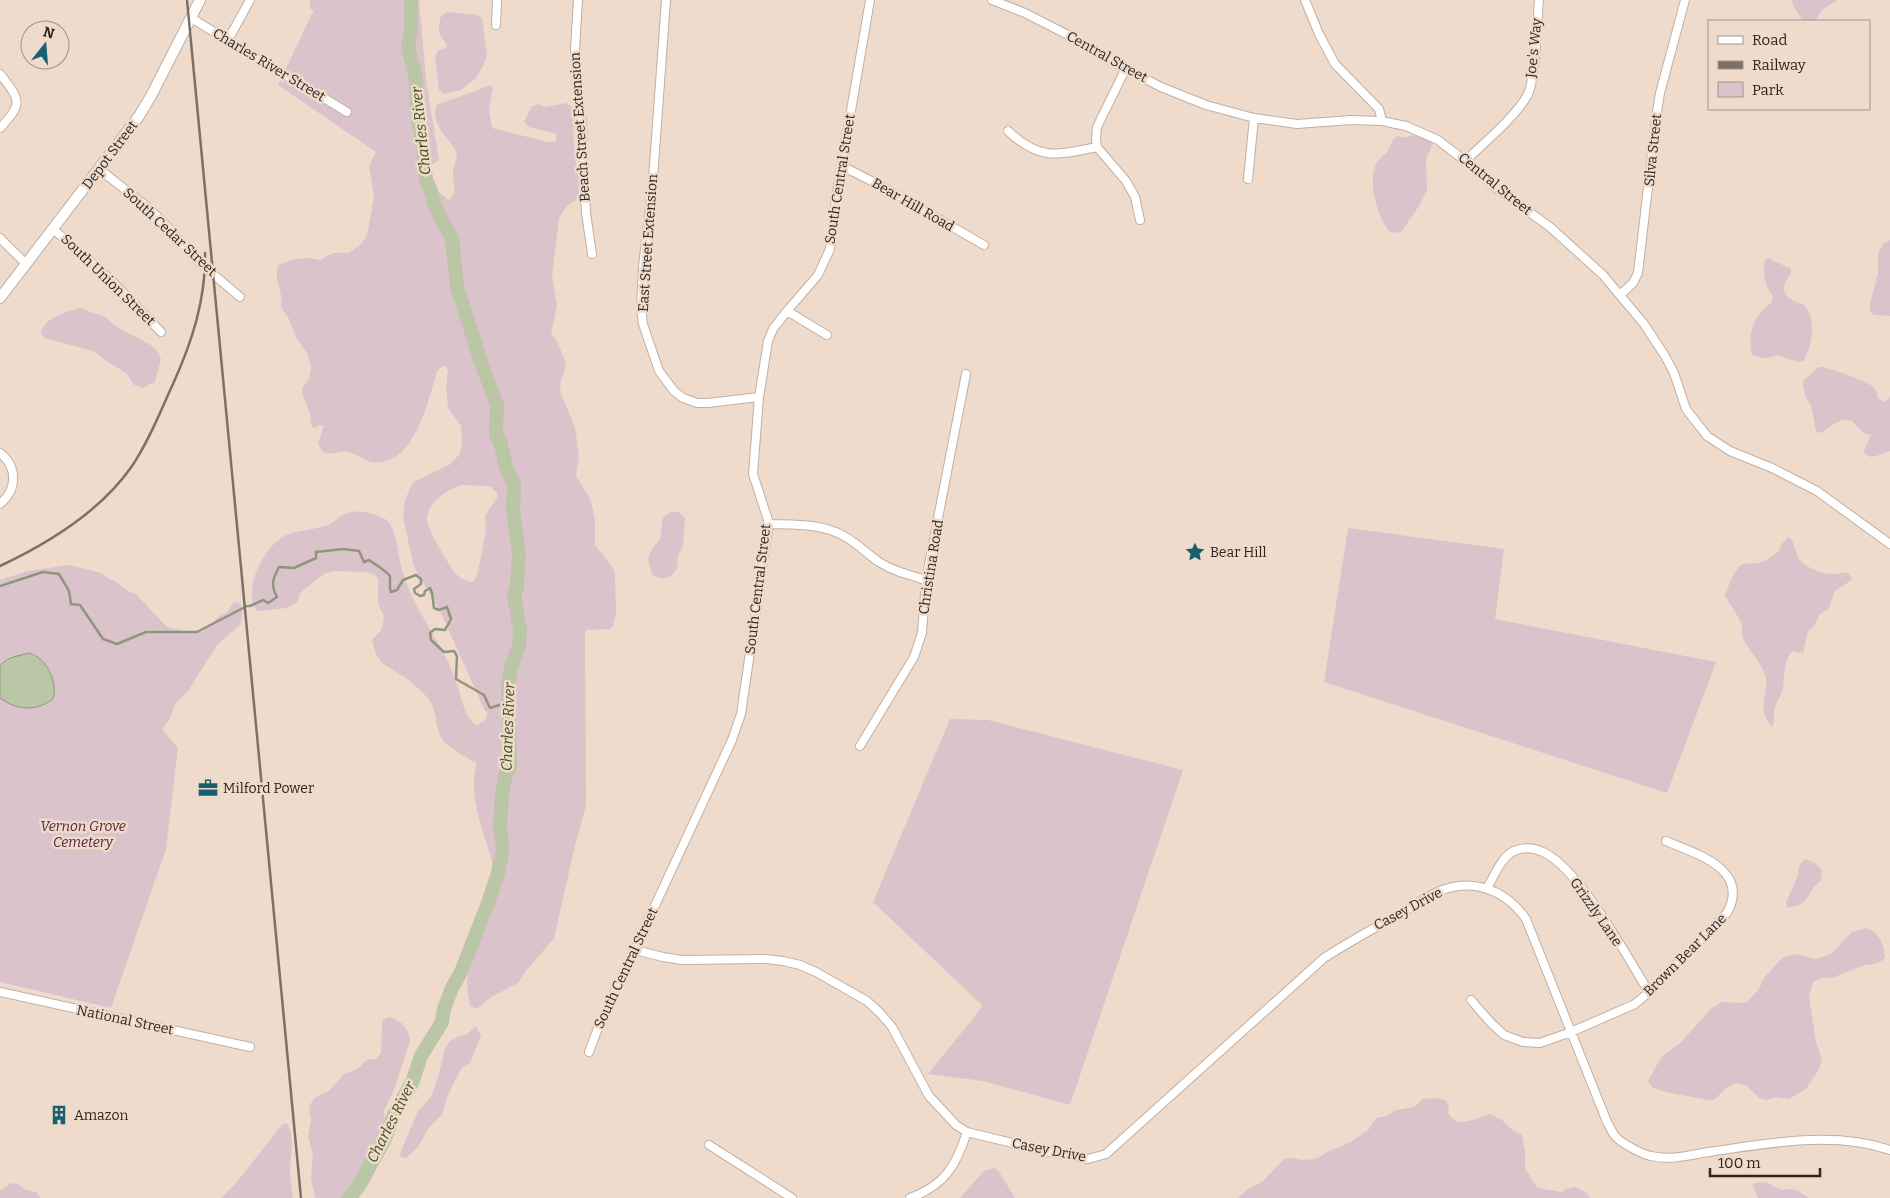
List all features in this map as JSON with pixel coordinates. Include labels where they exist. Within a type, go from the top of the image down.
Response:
[{"type":"main road","name":"Depot Street","points":[[0,298],[146,106],[200,0]]},
{"type":"street","points":[[228,40],[250,0]]},
{"type":"street","points":[[496,26],[497,0]]},
{"type":"street","name":"Beach Street Extension","points":[[578,0],[575,49],[582,122],[586,213],[592,254]]},
{"type":"street","name":"East Street Extension","points":[[666,0],[653,179],[643,268],[641,307],[643,324],[659,371],[674,391],[683,398],[708,403],[759,397]]},
{"type":"street","name":"South Central Street","points":[[589,1052],[738,724],[744,699],[768,524],[753,474],[759,397],[768,341],[773,329],[786,311],[818,275],[831,242],[836,198],[870,0]]},
{"type":"street","name":"Central Street","points":[[994,0],[1068,35],[1126,68],[1183,97],[1206,105],[1254,118],[1297,124],[1351,120],[1382,121],[1421,131],[1438,140],[1496,188],[1550,227],[1603,275],[1644,324],[1665,356],[1674,373],[1686,409],[1707,436],[1730,451],[1772,468],[1818,491],[1890,544]]},
{"type":"street","points":[[1304,0],[1335,64],[1379,109],[1382,121]]},
{"type":"street","name":"Joe's Way","points":[[1465,161],[1528,96],[1532,77],[1539,0]]},
{"type":"street","name":"Silva Street","points":[[1620,295],[1633,283],[1638,273],[1657,109],[1685,0]]},
{"type":"street","name":"Charles River Street","points":[[191,18],[347,112]]},
{"type":"street","points":[[1126,68],[1097,127],[1096,139],[1097,148],[1126,181],[1135,197],[1140,220]]},
{"type":"street","points":[[0,74],[12,89],[17,102],[17,108],[0,128]]},
{"type":"street","points":[[1248,179],[1254,118]]},
{"type":"street","points":[[1008,131],[1019,141],[1044,154],[1060,154],[1097,148]]},
{"type":"street","name":"Bear Hill Road","points":[[842,166],[883,187],[984,245]]},
{"type":"street","name":"South Cedar Street","points":[[99,169],[146,206],[199,262],[240,297]]},
{"type":"street","name":"South Union Street","points":[[53,229],[111,280],[161,332]]},
{"type":"street","points":[[0,238],[26,264]]},
{"type":"street","points":[[786,311],[827,335]]},
{"type":"street","name":"Christina Road","points":[[860,746],[914,657],[922,633],[926,580],[966,374]]},
{"type":"street","points":[[0,453],[10,464],[14,478],[9,494],[0,504]]},
{"type":"street","points":[[768,524],[822,527],[844,535],[878,561],[898,572],[926,580]]},
{"type":"street","name":"Brown Bear Lane","points":[[1471,1000],[1491,1024],[1504,1035],[1523,1042],[1540,1043],[1571,1032],[1635,1004],[1727,913],[1733,902],[1733,894],[1728,878],[1723,870],[1715,863],[1666,841]]},
{"type":"street","name":"Grizzly Lane","points":[[1488,888],[1506,856],[1514,851],[1533,848],[1545,853],[1568,871],[1587,895],[1649,992]]},
{"type":"street","name":"Casey Drive","points":[[635,950],[663,958],[682,960],[766,959],[783,961],[800,965],[816,972],[867,1001],[880,1012],[892,1027],[929,1096],[956,1125],[967,1132],[1049,1152],[1088,1159],[1106,1154],[1324,958],[1434,894],[1449,888],[1467,885],[1488,888],[1503,895],[1516,905],[1526,919],[1607,1122],[1616,1137],[1637,1152],[1650,1156],[1669,1158],[1769,1144],[1820,1140],[1866,1143],[1890,1150]]},
{"type":"street","name":"National Street","points":[[0,992],[250,1047]]},
{"type":"street","points":[[910,1198],[943,1180],[952,1169],[967,1132]]},
{"type":"street","points":[[709,1145],[792,1198]]},
{"type":"green space","points":[[310,0],[419,0],[426,80],[439,160],[429,167],[429,172],[434,186],[449,200],[454,191],[453,172],[457,154],[438,125],[435,112],[437,105],[491,85],[493,87],[489,110],[492,128],[548,142],[555,142],[557,135],[529,127],[524,121],[532,106],[539,104],[545,107],[567,103],[572,107],[575,119],[573,134],[577,172],[583,179],[581,191],[576,200],[567,206],[559,218],[552,275],[557,306],[551,334],[557,341],[565,361],[566,367],[561,380],[560,392],[575,427],[579,457],[576,476],[591,501],[595,520],[595,545],[613,568],[615,575],[616,613],[613,626],[610,629],[587,630],[585,633],[586,805],[554,938],[518,983],[491,997],[477,1009],[470,1006],[467,986],[468,976],[475,948],[494,907],[497,893],[492,860],[474,796],[474,779],[477,763],[458,752],[442,739],[430,700],[403,676],[386,666],[376,654],[372,640],[382,629],[384,616],[378,604],[378,579],[374,574],[365,572],[333,571],[324,574],[301,592],[297,602],[286,608],[256,610],[252,601],[254,579],[259,567],[272,546],[280,538],[294,532],[325,526],[350,512],[368,512],[385,519],[389,522],[394,533],[405,580],[450,667],[466,712],[477,725],[485,720],[488,712],[485,711],[441,613],[414,567],[403,517],[405,500],[413,482],[449,465],[460,454],[462,442],[461,426],[448,408],[446,388],[448,371],[445,366],[441,367],[437,372],[424,415],[409,444],[399,455],[386,461],[372,462],[347,452],[331,454],[324,452],[318,443],[324,426],[320,425],[314,428],[311,425],[310,413],[302,393],[302,388],[309,379],[311,368],[308,355],[296,337],[289,319],[281,307],[282,302],[277,276],[278,265],[299,259],[320,260],[333,253],[348,253],[360,245],[367,236],[374,197],[369,166],[376,152],[278,85],[314,10],[310,9]],"holes":[[[461,485],[487,486],[497,493],[497,498],[485,516],[486,530],[477,576],[471,582],[456,574],[434,538],[427,519],[434,502],[450,490]]]},
{"type":"green space","points":[[1792,0],[1837,0],[1822,10],[1816,20],[1802,20],[1793,6]]},
{"type":"green space","points":[[448,12],[477,15],[482,18],[487,55],[475,79],[461,90],[443,94],[439,90],[435,57],[438,50],[446,48],[447,45],[441,35],[439,25],[441,16]]},
{"type":"green space","points":[[1411,135],[1428,139],[1433,143],[1426,159],[1427,190],[1419,206],[1401,232],[1391,233],[1378,211],[1373,174],[1377,162],[1387,152],[1392,141],[1397,136],[1406,138]]},
{"type":"green space","points":[[1890,240],[1890,316],[1874,315],[1870,312],[1870,304],[1878,273],[1878,254],[1883,244]]},
{"type":"green space","points":[[1768,258],[1791,269],[1784,291],[1789,298],[1803,304],[1810,316],[1812,324],[1811,340],[1803,361],[1798,362],[1777,355],[1765,358],[1752,355],[1752,329],[1756,319],[1769,305],[1773,296],[1764,275],[1765,260]]},
{"type":"green space","points":[[80,308],[105,317],[118,328],[151,345],[161,359],[155,382],[143,388],[134,385],[126,373],[93,351],[44,338],[41,331],[52,318]]},
{"type":"green space","points":[[1819,367],[1843,373],[1867,383],[1876,390],[1878,398],[1884,402],[1889,399],[1890,395],[1890,451],[1872,457],[1866,455],[1864,451],[1871,435],[1863,433],[1851,420],[1836,422],[1819,433],[1816,431],[1811,405],[1805,396],[1803,385],[1804,380]]},
{"type":"green space","points":[[671,512],[679,512],[685,518],[683,547],[678,555],[677,569],[666,578],[659,578],[652,574],[648,559],[653,547],[660,539],[663,517]]},
{"type":"green space","points":[[1348,528],[1504,549],[1495,619],[1716,662],[1667,793],[1324,682]]},
{"type":"green space","points":[[1788,537],[1791,538],[1800,561],[1808,567],[1828,574],[1848,573],[1852,578],[1835,591],[1829,608],[1820,614],[1815,625],[1808,631],[1803,653],[1793,651],[1790,654],[1785,669],[1783,689],[1774,712],[1772,727],[1767,721],[1764,709],[1765,674],[1742,636],[1741,623],[1725,596],[1732,578],[1742,564],[1758,563],[1766,560],[1779,551]]},
{"type":"green space","name":"Vernon Grove Cemetery","points":[[69,565],[102,573],[107,578],[136,594],[167,627],[194,633],[202,632],[218,617],[227,612],[234,602],[240,603],[243,610],[240,625],[217,645],[188,691],[175,704],[170,718],[162,729],[178,748],[166,849],[111,1008],[0,982],[0,580],[28,571]]},
{"type":"green space","points":[[950,719],[988,720],[1183,770],[1070,1105],[983,1081],[928,1074],[983,1006],[873,902]]},
{"type":"green space","points":[[1805,859],[1815,863],[1822,870],[1821,880],[1800,905],[1787,908],[1786,902],[1797,878],[1800,864]]},
{"type":"green space","points":[[1865,928],[1874,932],[1880,938],[1885,956],[1883,960],[1876,964],[1864,965],[1832,978],[1821,978],[1813,982],[1809,996],[1816,1042],[1822,1060],[1818,1071],[1806,1089],[1789,1099],[1776,1097],[1767,1100],[1759,1098],[1746,1085],[1735,1083],[1725,1089],[1714,1100],[1709,1100],[1653,1088],[1648,1081],[1662,1056],[1681,1042],[1712,1008],[1722,1002],[1747,1002],[1759,989],[1764,978],[1782,958],[1796,954],[1813,959],[1831,954],[1852,932]]},
{"type":"green space","points":[[388,1017],[396,1019],[403,1025],[410,1037],[395,1087],[384,1111],[385,1121],[394,1130],[393,1134],[369,1184],[359,1198],[315,1198],[311,1179],[313,1154],[308,1137],[311,1119],[309,1108],[317,1096],[328,1092],[344,1074],[357,1069],[367,1060],[376,1059],[381,1053],[383,1020]]},
{"type":"green space","points":[[476,1026],[481,1036],[470,1063],[461,1069],[448,1095],[442,1114],[428,1129],[418,1147],[406,1158],[401,1157],[400,1154],[418,1111],[431,1097],[445,1049],[450,1041],[466,1035]]},
{"type":"green space","points":[[1423,1099],[1446,1100],[1449,1108],[1448,1113],[1457,1121],[1473,1120],[1489,1114],[1502,1120],[1510,1128],[1522,1135],[1525,1151],[1525,1168],[1536,1186],[1561,1192],[1575,1187],[1587,1193],[1590,1198],[1238,1198],[1247,1190],[1263,1181],[1284,1159],[1316,1159],[1329,1151],[1351,1142],[1369,1129],[1376,1118],[1387,1116],[1396,1110],[1414,1107]]},
{"type":"green space","points":[[286,1123],[291,1132],[292,1152],[290,1170],[293,1198],[221,1198],[236,1183],[282,1125]]},
{"type":"green space","points":[[994,1168],[998,1170],[1015,1198],[960,1198],[984,1171]]},
{"type":"green space","points":[[1765,1182],[1781,1190],[1792,1189],[1798,1191],[1809,1198],[1758,1198],[1752,1184]]},
{"type":"green space","points":[[12,1183],[18,1184],[26,1190],[36,1192],[41,1198],[0,1198],[0,1190]]},
{"type":"shaded area","points":[[29,653],[46,665],[54,685],[53,699],[33,708],[19,707],[0,698],[0,666],[9,659]]},
{"type":"waterway","name":"Charles River","points":[[349,1198],[359,1185],[384,1141],[395,1112],[412,1083],[421,1056],[442,1022],[444,1009],[461,972],[498,873],[503,848],[500,829],[502,795],[505,777],[510,767],[508,684],[519,645],[520,630],[514,596],[517,586],[519,553],[513,511],[514,484],[506,467],[501,444],[496,435],[497,405],[457,287],[452,238],[436,209],[426,181],[423,144],[418,121],[416,79],[408,48],[411,29],[411,0]]},
{"type":"waterway","points":[[0,586],[43,572],[59,574],[69,591],[71,604],[80,605],[103,639],[117,644],[146,632],[197,632],[247,606],[263,600],[268,603],[277,597],[273,582],[279,567],[294,568],[316,558],[316,552],[343,549],[359,551],[364,562],[369,560],[390,576],[391,592],[397,590],[403,580],[416,575],[421,579],[421,584],[414,589],[415,593],[420,596],[424,595],[425,591],[430,588],[434,608],[439,610],[447,607],[451,619],[445,630],[435,629],[430,633],[431,640],[444,652],[454,651],[457,656],[456,679],[484,695],[490,708],[502,704],[508,712]]},
{"type":"railway","points":[[187,0],[301,1198]]},
{"type":"railway","points":[[0,566],[37,547],[73,524],[105,497],[132,466],[154,426],[192,336],[203,287],[205,253]]},
{"type":"place","name":"Bear Hill","points":[[1195,552]]},
{"type":"place","name":"Milford Power","points":[[208,788]]},
{"type":"place","name":"Amazon","points":[[59,1115]]}]
